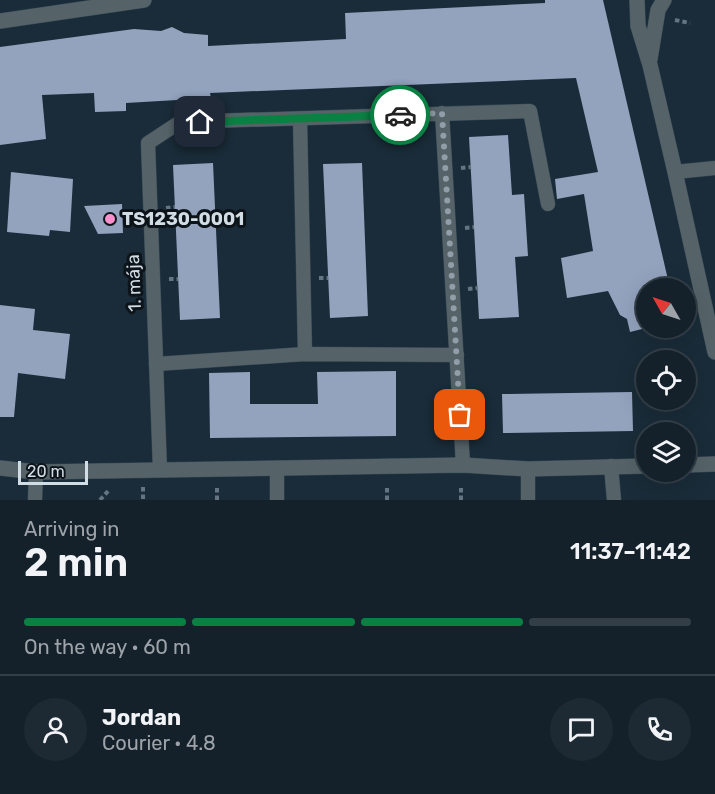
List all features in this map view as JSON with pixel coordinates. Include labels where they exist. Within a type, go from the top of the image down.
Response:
[{"type":"street","points":[[0,21],[61,6],[144,0]]},
{"type":"street","points":[[637,0],[638,26],[650,64],[715,352]]},
{"type":"street","points":[[650,64],[658,10],[664,0]]},
{"type":"street","points":[[696,465],[715,464]]},
{"type":"street","points":[[0,468],[36,472],[463,465],[528,469],[636,466]]},
{"type":"lane","name":"1. mája","points":[[160,470],[148,143],[180,122],[530,111],[548,204]]},
{"type":"lane","points":[[442,113],[463,465]]},
{"type":"lane","points":[[300,119],[305,354]]},
{"type":"lane","points":[[675,172],[715,168]]},
{"type":"lane","points":[[156,364],[305,354],[457,355]]},
{"type":"lane","points":[[611,466],[614,500]]},
{"type":"lane","points":[[277,468],[278,500]]},
{"type":"lane","points":[[528,469],[528,500]]},
{"type":"lane","points":[[35,500],[36,472]]},
{"type":"path","points":[[461,485],[461,500]]},
{"type":"path","points":[[100,500],[113,486]]},
{"type":"path","points":[[142,487],[143,500]]},
{"type":"path","points":[[217,487],[217,500]]},
{"type":"path","points":[[387,487],[387,500]]},
{"type":"building","points":[[545,0],[603,0],[668,278],[636,278],[636,330],[630,332],[627,319],[620,315],[608,291],[567,298],[561,258],[593,251],[584,194],[557,199],[555,179],[598,172],[576,78],[210,93],[211,98],[126,103],[126,111],[95,112],[94,93],[42,95],[46,139],[0,145],[0,47],[134,29],[161,31],[172,27],[184,33],[208,35],[208,46],[346,39],[345,13],[545,3]]},
{"type":"building","points":[[508,135],[512,195],[524,194],[528,256],[515,257],[519,317],[479,319],[469,137]]},
{"type":"building","points":[[213,163],[220,318],[180,320],[173,165]]},
{"type":"building","points":[[362,163],[368,316],[330,318],[323,164]]},
{"type":"building","points":[[11,172],[73,179],[70,232],[50,230],[49,236],[7,232]]},
{"type":"building","name":"TS1230-0001","points":[[122,204],[123,233],[98,234],[84,206]]},
{"type":"building","points":[[0,305],[35,309],[33,330],[70,334],[65,379],[18,373],[14,417],[0,417]]},
{"type":"building","points":[[396,371],[396,436],[210,438],[209,373],[250,372],[250,404],[318,404],[317,372]]},
{"type":"building","points":[[632,392],[633,431],[503,433],[502,394]]},
{"type":"way so far","points":[[400,115],[442,113],[460,415]]},
{"type":"place","name":"TS1230-0001","points":[[110,219]]},
{"type":"route","points":[[200,122],[400,115]]}]
